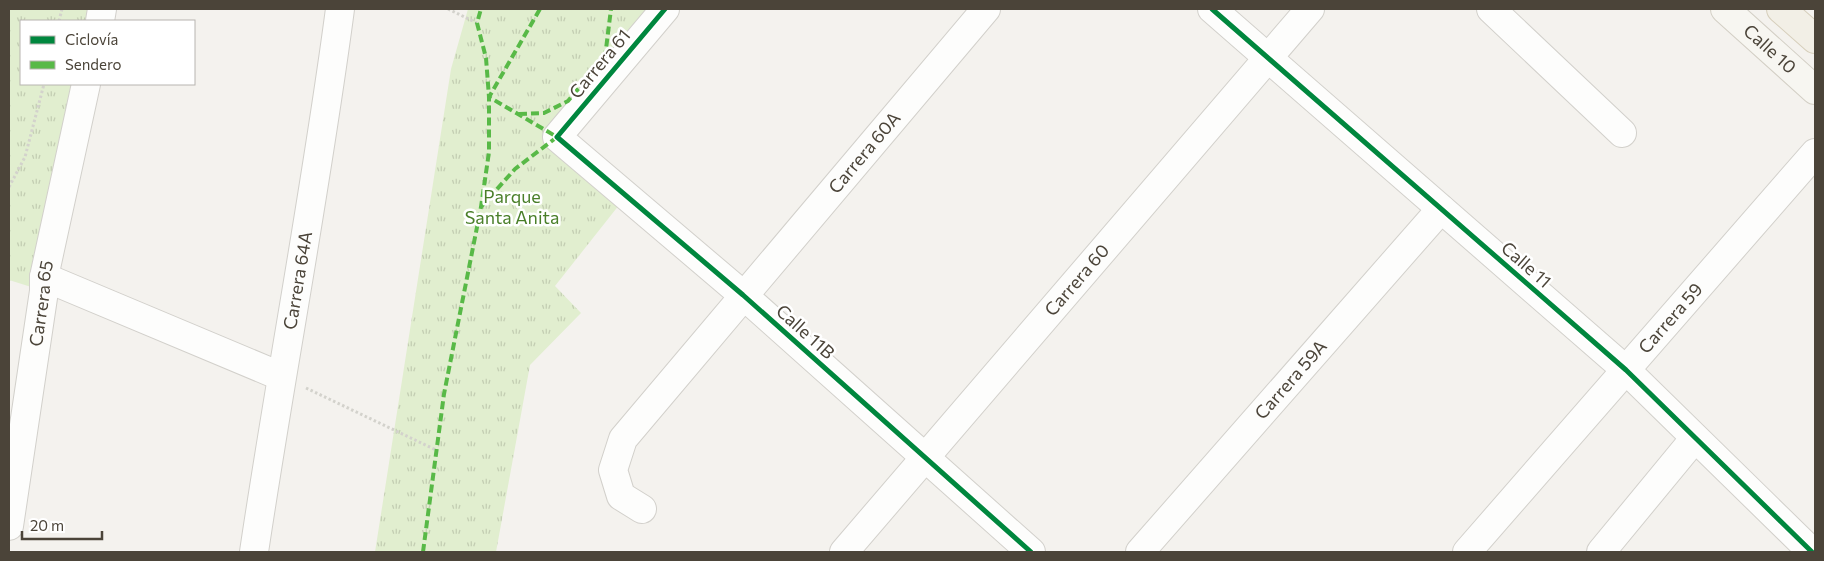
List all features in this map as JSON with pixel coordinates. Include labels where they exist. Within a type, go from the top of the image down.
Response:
[{"type":"main road","points":[[1781,9],[1815,39]]},
{"type":"street","name":"Carrera 64A","points":[[254,552],[280,376],[324,131],[340,9]]},
{"type":"street","name":"Carrera 61","points":[[557,137],[665,9]]},
{"type":"street","name":"Carrera 60A","points":[[642,508],[621,496],[613,470],[623,439],[986,9]]},
{"type":"street","name":"Calle 11","points":[[1212,9],[1626,370],[1812,552]]},
{"type":"street","name":"Carrera 60","points":[[844,552],[1310,9]]},
{"type":"street","points":[[1491,9],[1622,133]]},
{"type":"street","name":"Calle 10","points":[[1725,9],[1815,90]]},
{"type":"street","name":"Carrera 65","points":[[9,526],[44,277],[86,85]]},
{"type":"street","name":"Calle 11B","points":[[557,137],[742,296],[1031,552]]},
{"type":"street","name":"Carrera 59","points":[[1467,552],[1815,153]]},
{"type":"street","name":"Carrera 59A","points":[[1140,552],[1441,209]]},
{"type":"street","points":[[44,277],[280,376]]},
{"type":"street","points":[[1601,552],[1696,438]]},
{"type":"path","points":[[448,9],[477,22]]},
{"type":"path","points":[[9,187],[25,157],[44,85]]},
{"type":"path","points":[[280,376],[436,450]]},
{"type":"green space","points":[[9,9],[102,9],[100,20],[20,20],[20,85],[86,85],[44,291],[9,280]]},
{"type":"green space","name":"Parque Santa Anita","points":[[468,9],[665,9],[557,137],[627,195],[555,286],[581,313],[530,365],[496,552],[375,552],[451,69]]},
{"type":"marked path","points":[[423,552],[444,394],[481,207],[489,152],[489,97],[486,58],[477,23],[481,9]]},
{"type":"marked path","points":[[481,207],[515,169],[557,137],[489,97],[540,9]]},
{"type":"marked path","points":[[519,114],[544,113],[568,101],[605,57],[611,9]]},
{"type":"cycle path","points":[[665,9],[557,137],[743,295],[1031,552]]},
{"type":"cycle path","points":[[1212,9],[1626,370],[1812,552]]}]
